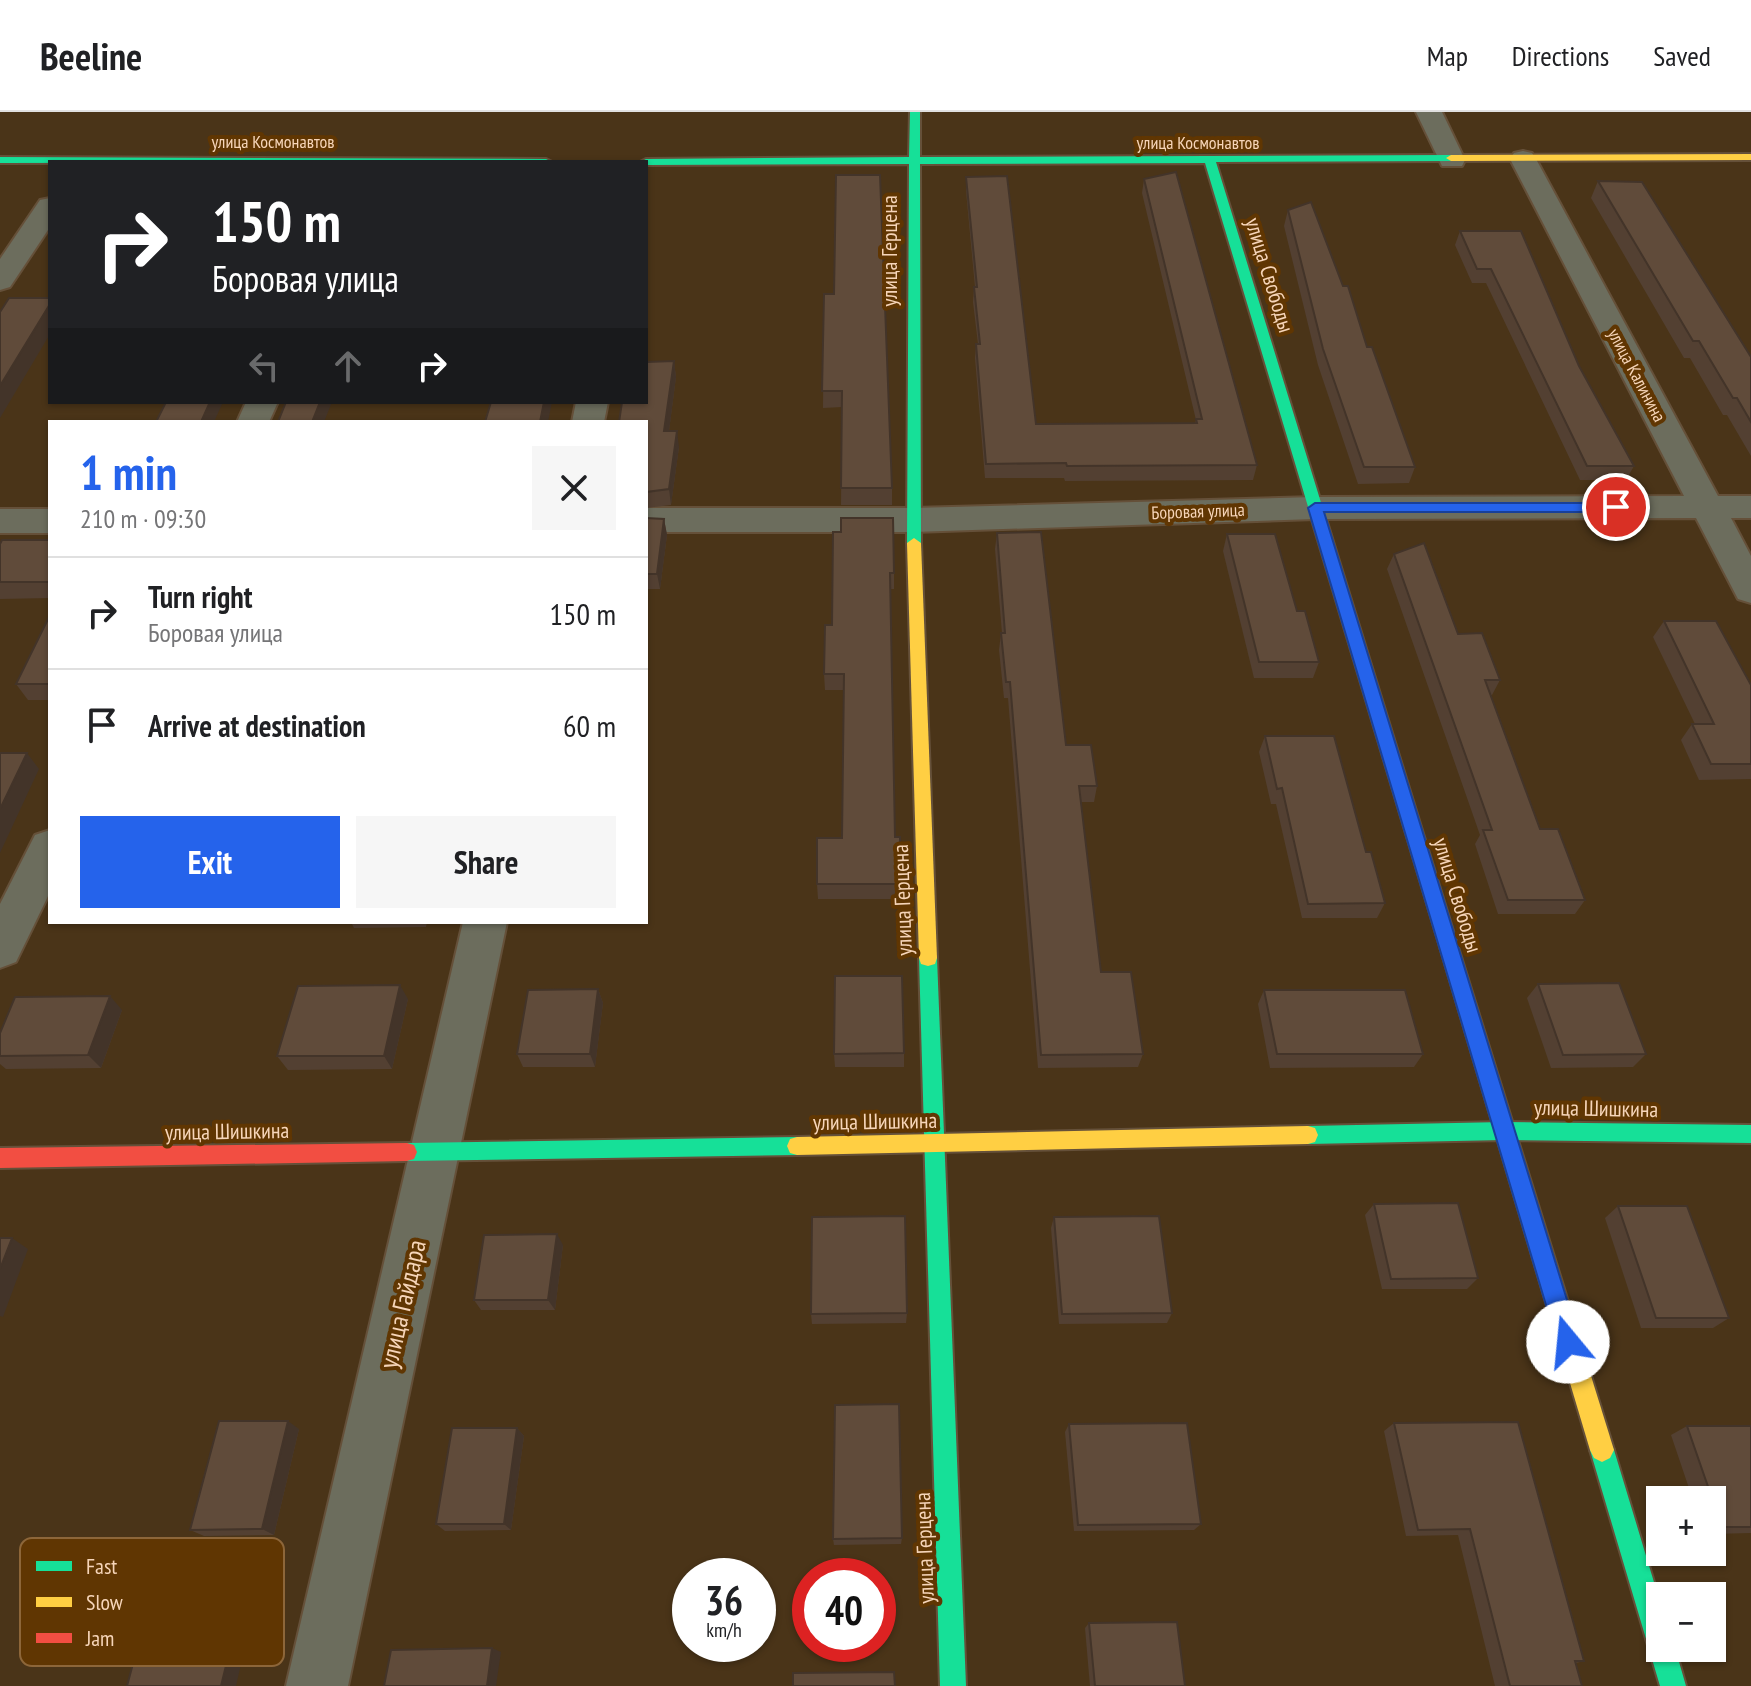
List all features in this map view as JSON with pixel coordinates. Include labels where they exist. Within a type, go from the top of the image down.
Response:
[{"type":"street","name":"улица Герцена","points":[[915,112],[913,520],[953,1686]]},
{"type":"street","points":[[1429,112],[1452,160]]},
{"type":"street","name":"улица Космонавтов","points":[[648,162],[913,164],[1751,157]]},
{"type":"street","name":"улица Калинина","points":[[1523,159],[1751,590]]},
{"type":"street","name":"улица Космонавтов","points":[[0,160],[48,161]]},
{"type":"street","name":"улица Свободы","points":[[1210,161],[1646,1596]]},
{"type":"street","points":[[0,281],[48,209]]},
{"type":"street","name":"Боровая улица","points":[[648,520],[913,520],[1315,508],[1751,507]]},
{"type":"street","points":[[0,521],[48,521]]},
{"type":"street","points":[[0,949],[48,851]]},
{"type":"street","name":"улица Гайдара","points":[[317,1686],[485,924]]},
{"type":"street","name":"улица Шишкина","points":[[0,1158],[934,1144],[1504,1131],[1751,1134]]},
{"type":"street","name":"улица Свободы","points":[[1666,1662],[1673,1686]]},
{"type":"building","points":[[1176,172],[1257,465],[986,464],[976,344],[980,344],[974,287],[977,287],[966,177],[1007,176],[1036,424],[1197,423],[1196,419],[1202,419],[1144,179]]},
{"type":"building","points":[[836,175],[880,175],[892,488],[841,488],[842,391],[822,391],[824,294],[834,294]]},
{"type":"building","points":[[1598,181],[1642,182],[1751,357],[1751,422],[1699,341],[1693,341]]},
{"type":"building","points":[[1311,202],[1343,286],[1348,286],[1367,347],[1372,347],[1415,467],[1364,467],[1323,349],[1288,210]]},
{"type":"building","points":[[1460,231],[1521,231],[1579,366],[1634,466],[1587,466],[1491,269],[1477,269]]},
{"type":"building","points":[[9,298],[48,298],[48,307],[0,386],[0,312]]},
{"type":"building","points":[[674,361],[664,431],[677,431],[669,489],[648,492],[648,420],[619,420],[622,404],[648,404],[648,362]]},
{"type":"building","points":[[165,404],[209,404],[202,420],[157,420]]},
{"type":"building","points":[[285,404],[319,404],[313,420],[279,420]]},
{"type":"building","points":[[490,404],[544,404],[540,420],[486,420]]},
{"type":"building","points":[[648,518],[664,519],[657,574],[648,574]]},
{"type":"building","points":[[841,518],[893,518],[894,573],[890,573],[895,837],[900,837],[901,884],[817,884],[817,838],[842,838],[844,674],[824,674],[825,625],[832,625],[833,532],[841,532]]},
{"type":"building","points":[[1041,532],[1066,745],[1091,745],[1097,786],[1079,786],[1101,972],[1131,972],[1143,1054],[1041,1055],[1010,682],[1006,682],[1001,633],[1005,633],[997,533]]},
{"type":"building","points":[[1227,534],[1275,534],[1297,611],[1305,611],[1319,662],[1259,662]]},
{"type":"building","points":[[2,540],[48,540],[48,582],[0,582]]},
{"type":"building","points":[[1424,543],[1458,634],[1482,633],[1500,680],[1485,680],[1540,829],[1558,829],[1585,900],[1508,900],[1483,830],[1492,830],[1394,554]]},
{"type":"building","points":[[48,619],[48,684],[16,684]]},
{"type":"building","points":[[1664,621],[1716,621],[1751,685],[1751,764],[1711,764],[1692,724],[1714,724]]},
{"type":"building","points":[[1265,736],[1334,736],[1366,852],[1371,852],[1385,903],[1308,904],[1282,788],[1277,789]]},
{"type":"building","points":[[0,753],[27,753],[0,809]]},
{"type":"building","points":[[835,976],[902,976],[904,1053],[834,1054]]},
{"type":"building","points":[[1619,983],[1646,1054],[1563,1055],[1538,984]]},
{"type":"building","points":[[400,985],[384,1056],[277,1056],[298,986]]},
{"type":"building","points":[[598,989],[590,1054],[517,1054],[528,990]]},
{"type":"building","points":[[1264,990],[1405,990],[1423,1054],[1277,1054]]},
{"type":"building","points":[[110,996],[88,1055],[0,1056],[0,1033],[15,997]]},
{"type":"building","points":[[1458,1203],[1478,1278],[1391,1279],[1374,1204]]},
{"type":"building","points":[[1618,1206],[1687,1206],[1729,1318],[1656,1318]]},
{"type":"building","points":[[905,1216],[907,1313],[811,1314],[812,1217]]},
{"type":"building","points":[[1159,1216],[1172,1313],[1062,1314],[1054,1217]]},
{"type":"building","points":[[557,1234],[548,1300],[474,1300],[484,1235]]},
{"type":"building","points":[[0,1238],[12,1238],[0,1269]]},
{"type":"building","points":[[899,1404],[902,1538],[833,1539],[835,1405]]},
{"type":"building","points":[[219,1421],[288,1421],[262,1529],[190,1530]]},
{"type":"building","points":[[1518,1422],[1584,1661],[1575,1661],[1582,1686],[1510,1686],[1470,1529],[1418,1530],[1394,1423]]},
{"type":"building","points":[[1187,1423],[1201,1524],[1078,1525],[1069,1424]]},
{"type":"building","points":[[1687,1426],[1751,1426],[1751,1527],[1726,1527],[1726,1486],[1708,1486]]},
{"type":"building","points":[[452,1428],[517,1428],[504,1524],[436,1524]]},
{"type":"building","points":[[1177,1622],[1185,1686],[1095,1686],[1089,1623]]},
{"type":"building","points":[[492,1648],[487,1686],[384,1686],[391,1650]]},
{"type":"building","points":[[132,1666],[226,1666],[221,1686],[127,1686]]},
{"type":"building","points":[[894,1672],[895,1686],[793,1686],[793,1673]]},
{"type":"traffic: fast","points":[[914,543],[915,112]]},
{"type":"traffic: fast","points":[[648,162],[1451,158]]},
{"type":"traffic: fast","points":[[0,160],[48,160]]},
{"type":"traffic: fast","points":[[1210,161],[1449,947]]},
{"type":"traffic: fast","points":[[928,958],[953,1686]]},
{"type":"traffic: fast","points":[[1308,1135],[1504,1131],[1751,1134]]},
{"type":"traffic: fast","points":[[407,1152],[797,1146]]},
{"type":"traffic: fast","points":[[1602,1450],[1646,1596]]},
{"type":"traffic: fast","points":[[1666,1662],[1673,1686]]},
{"type":"traffic: slow","points":[[1451,158],[1751,157]]},
{"type":"traffic: slow","points":[[914,543],[928,958]]},
{"type":"traffic: slow","points":[[1449,947],[1602,1450]]},
{"type":"traffic: slow","points":[[797,1146],[1308,1135]]},
{"type":"traffic: jam","points":[[0,1158],[407,1152]]},
{"type":"route","points":[[1568,1342],[1315,508],[1616,507]]}]
